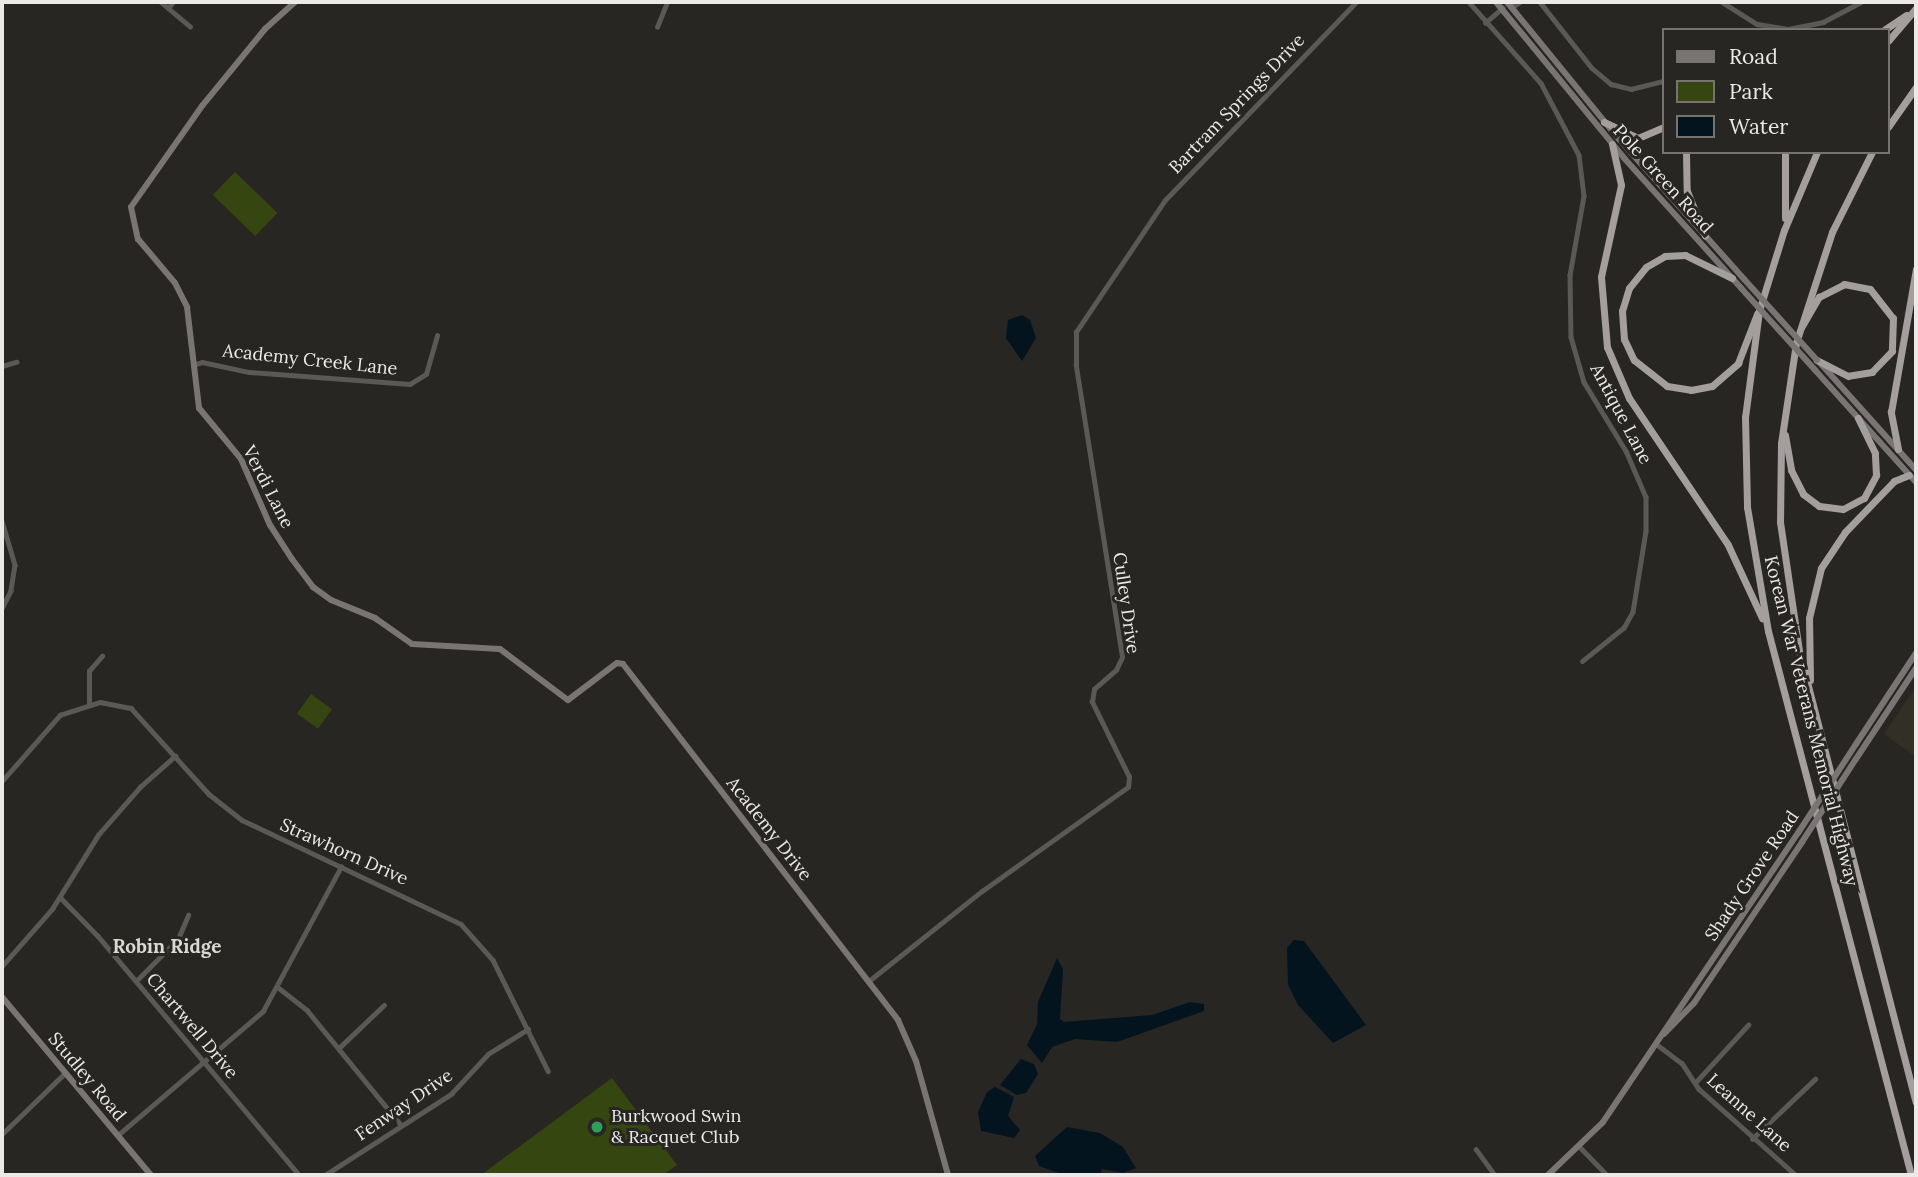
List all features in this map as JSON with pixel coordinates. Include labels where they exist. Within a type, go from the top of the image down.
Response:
[{"type":"highway","points":[[1887,28],[1916,8]]},
{"type":"highway","points":[[1890,39],[1916,8]]},
{"type":"highway","points":[[1890,124],[1916,87]]},
{"type":"highway","points":[[1604,122],[1638,138],[1662,128]]},
{"type":"highway","points":[[1612,144],[1621,185],[1601,277],[1607,347],[1629,398],[1728,545],[1770,637]]},
{"type":"highway","points":[[1686,154],[1687,191],[1705,236]]},
{"type":"highway","points":[[1784,154],[1788,176],[1784,230]]},
{"type":"highway","name":"Korean War Veterans Memorial Highway","points":[[1816,154],[1784,230],[1759,311],[1746,409],[1745,470],[1751,542],[1770,637],[1911,1175]]},
{"type":"highway","name":"Korean War Veterans Memorial Highway","points":[[1871,154],[1832,232],[1800,330],[1783,424],[1780,500],[1783,562],[1811,698],[1916,1102]]},
{"type":"highway","points":[[1732,278],[1701,260],[1680,255],[1661,258],[1642,270],[1627,292],[1621,317],[1625,344],[1639,366],[1674,388],[1712,386],[1738,363],[1759,311]]},
{"type":"highway","points":[[1898,449],[1891,412],[1916,268]]},
{"type":"highway","points":[[1800,330],[1819,297],[1844,284],[1870,289],[1890,310],[1894,344],[1877,368],[1848,376],[1817,360]]},
{"type":"highway","points":[[1783,424],[1791,470],[1800,489],[1819,506],[1837,510],[1864,498],[1877,475],[1875,453],[1858,418]]},
{"type":"highway","points":[[1811,698],[1808,629],[1818,576],[1845,532],[1896,480],[1913,472]]},
{"type":"main road","name":"Verdi Lane","points":[[295,2],[231,69],[131,207],[138,239],[184,298],[199,408],[235,449],[270,525],[313,587],[338,604],[382,622],[412,644],[480,645]]},
{"type":"main road","points":[[1500,4],[1510,5]]},
{"type":"main road","name":"Pole Green Road","points":[[1500,4],[1612,144],[1858,418],[1913,472]]},
{"type":"main road","name":"Pole Green Road","points":[[1510,5],[1604,122],[1898,449],[1913,472]]},
{"type":"main road","points":[[1913,472],[1916,482]]},
{"type":"main road","name":"Academy Drive","points":[[480,645],[500,649],[568,700],[617,663],[622,664],[870,979],[910,1044],[947,1175]]},
{"type":"main road","name":"Shady Grove Road","points":[[1548,1175],[1603,1122],[1916,653]]},
{"type":"main road","name":"Shady Grove Road","points":[[1655,1043],[1694,1003],[1916,668]]},
{"type":"main road","points":[[1749,906],[1756,911]]},
{"type":"main road","name":"Studley Road","points":[[2,997],[151,1175]]},
{"type":"street","points":[[161,2],[190,26]]},
{"type":"street","points":[[168,8],[173,2]]},
{"type":"street","points":[[657,27],[663,22],[667,2]]},
{"type":"street","name":"Bartram Springs Drive","points":[[1145,229],[1166,200],[1267,89],[1356,2]]},
{"type":"street","name":"Antique Lane","points":[[1469,2],[1541,83],[1578,155],[1584,196],[1570,275],[1571,337],[1584,382],[1633,464],[1647,506],[1643,557],[1630,619],[1583,661]]},
{"type":"street","points":[[1510,5],[1520,2]]},
{"type":"street","points":[[1535,2],[1598,74],[1617,86],[1637,88],[1662,82]]},
{"type":"street","points":[[1540,2],[1577,49]]},
{"type":"street","points":[[1722,2],[1756,27],[1808,27],[1861,2]]},
{"type":"street","points":[[1485,23],[1500,4]]},
{"type":"street","name":"Culley Drive","points":[[870,979],[1129,784],[1092,702],[1094,689],[1116,670],[1122,657],[1074,339],[1145,229]]},
{"type":"street","name":"Academy Creek Lane","points":[[193,366],[202,362],[249,372],[410,384],[426,374],[437,336]]},
{"type":"street","points":[[2,366],[16,362]]},
{"type":"street","points":[[2,521],[8,534],[15,576],[2,610]]},
{"type":"street","points":[[2,781],[54,720],[89,705],[89,671],[102,656]]},
{"type":"street","name":"Strawhorn Drive","points":[[89,705],[110,702],[131,708],[209,794],[242,820],[461,924],[493,960],[548,1070]]},
{"type":"street","points":[[2,966],[60,898],[98,835],[140,787],[175,756]]},
{"type":"street","points":[[118,1135],[263,1011],[279,988],[341,867]]},
{"type":"street","name":"Chartwell Drive","points":[[60,898],[136,981],[299,1175]]},
{"type":"street","points":[[136,981],[178,939],[188,915]]},
{"type":"street","points":[[279,988],[301,1005],[401,1125]]},
{"type":"street","points":[[339,1048],[384,1005]]},
{"type":"street","points":[[1695,1083],[1748,1025]]},
{"type":"street","name":"Fenway Drive","points":[[326,1175],[451,1094],[488,1054],[528,1029]]},
{"type":"street","name":"Leanne Lane","points":[[1655,1043],[1682,1063],[1695,1083],[1752,1139],[1796,1175]]},
{"type":"street","points":[[2,1134],[65,1073]]},
{"type":"street","points":[[1752,1139],[1815,1079]]},
{"type":"street","points":[[1580,1147],[1607,1175]]},
{"type":"street","points":[[1476,1149],[1495,1175]]},
{"type":"shaded area","points":[[1916,687],[1916,757],[1884,734]]},
{"type":"green space","points":[[235,172],[277,213],[255,236],[213,195]]},
{"type":"green space","points":[[311,694],[332,709],[318,729],[297,713]]},
{"type":"green space","name":"Burkwood Swin & Racquet Club","points":[[612,1078],[677,1165],[663,1175],[481,1175]]},
{"type":"water","points":[[1022,315],[1030,320],[1036,338],[1022,361],[1006,338],[1008,320]]},
{"type":"water","points":[[1294,940],[1304,941],[1366,1025],[1333,1043],[1298,1005],[1288,985],[1287,948]]},
{"type":"water","points":[[1057,958],[1063,969],[1060,1019],[1064,1022],[1152,1015],[1190,1002],[1204,1004],[1204,1011],[1117,1042],[1075,1039],[1052,1047],[1042,1063],[1027,1045],[1037,1024],[1038,1002]]},
{"type":"water","points":[[1021,1059],[1034,1064],[1038,1074],[1026,1093],[1017,1095],[1000,1085]]},
{"type":"water","points":[[995,1087],[1014,1097],[1008,1116],[1020,1130],[1014,1138],[981,1131],[978,1112],[987,1092]]},
{"type":"water","points":[[1067,1127],[1100,1133],[1123,1147],[1136,1168],[1123,1173],[1102,1169],[1100,1175],[1065,1175],[1039,1166],[1035,1156]]},
{"type":"place","name":"Burkwood Swin & Racquet Club","points":[[597,1127]]},
{"type":"district","name":"Robin Ridge","points":[[167,947]]}]
